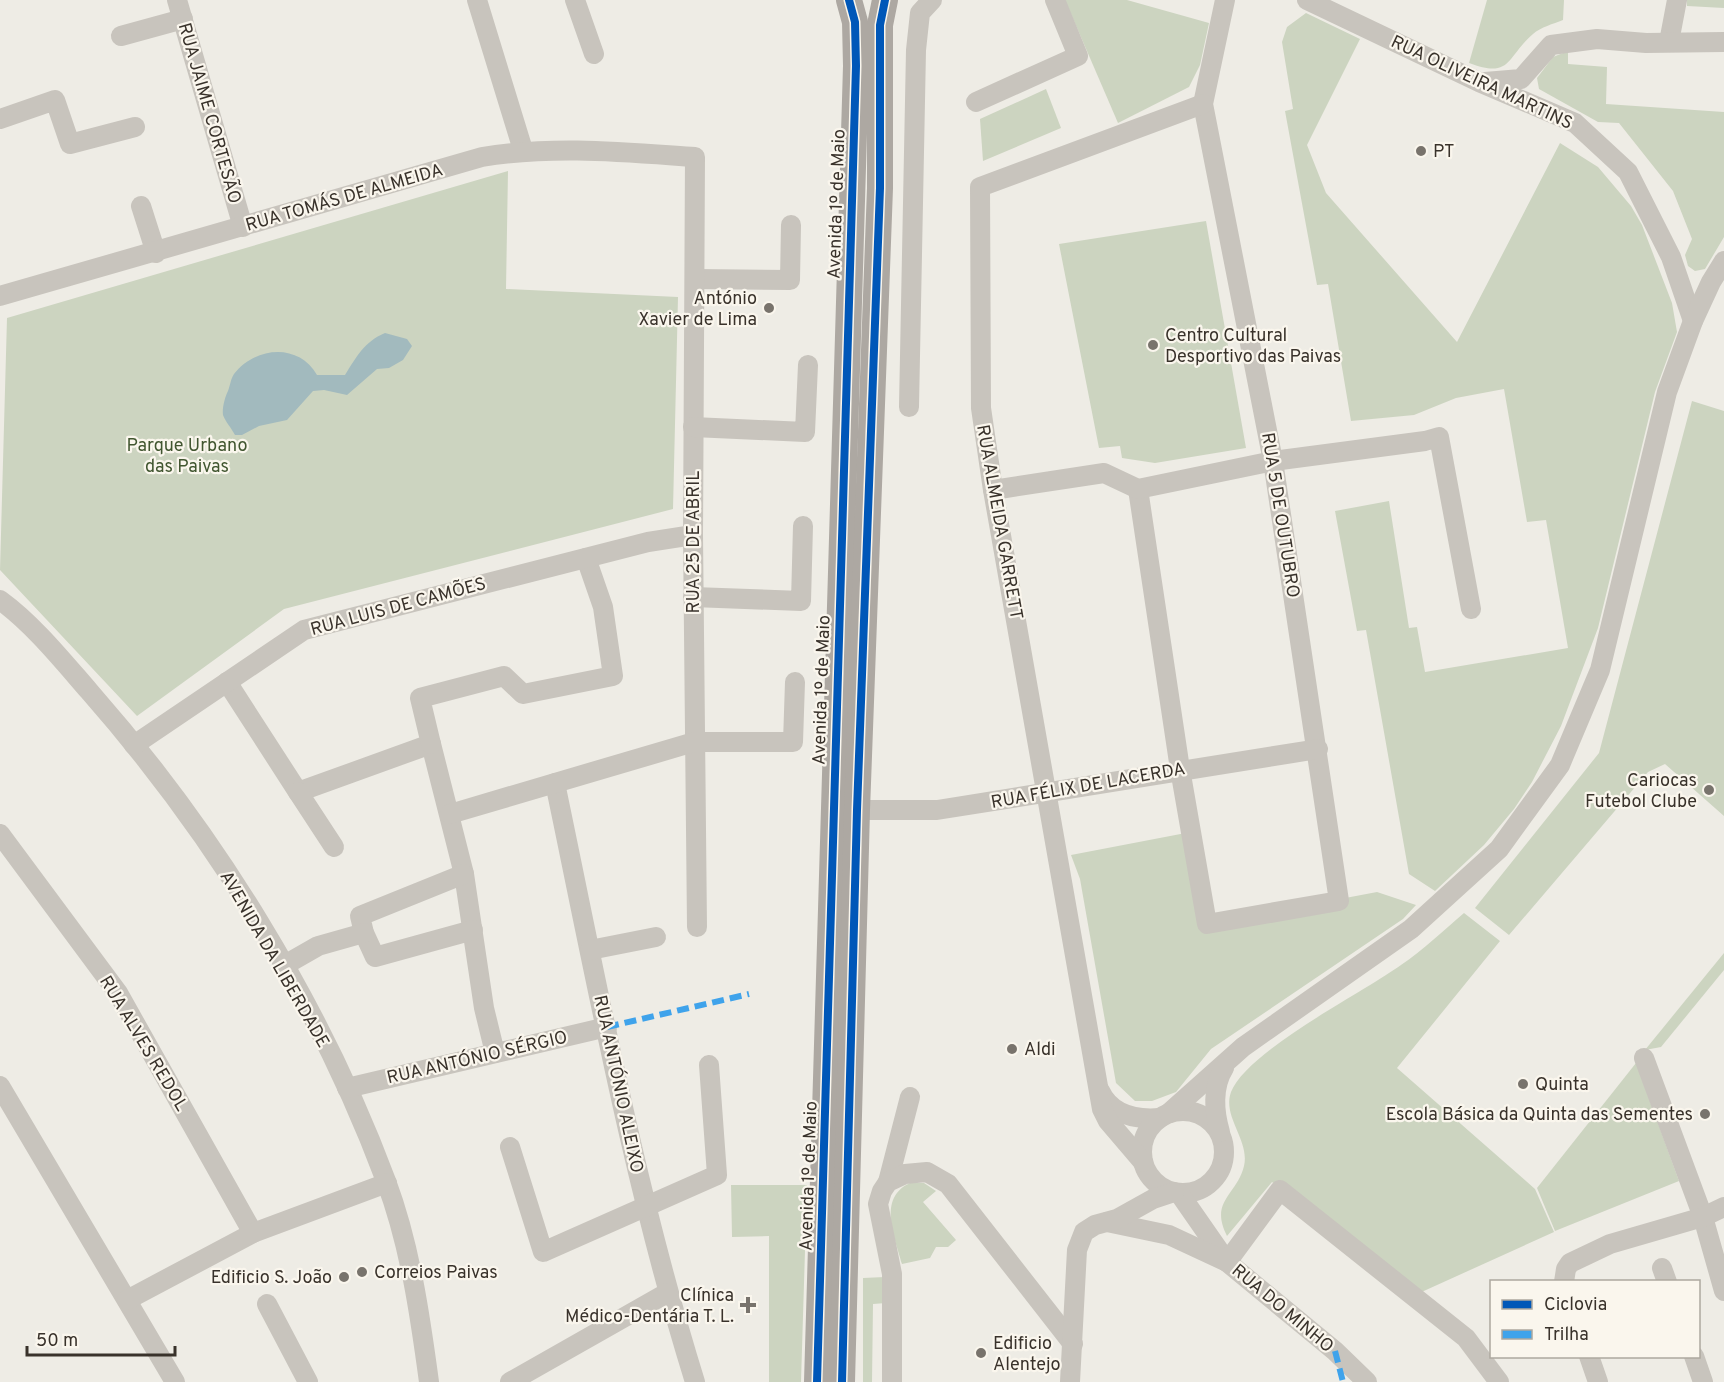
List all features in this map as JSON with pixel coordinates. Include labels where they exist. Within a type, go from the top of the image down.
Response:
[{"type":"main road","name":"Avenida 1º de Maio","points":[[817,1382],[856,66],[855,22],[849,0]]},
{"type":"main road","points":[[843,1382],[857,810],[880,188],[880,26],[885,0]]},
{"type":"street","points":[[477,0],[523,150]]},
{"type":"street","points":[[575,0],[594,54]]},
{"type":"street","points":[[909,407],[916,50],[920,13],[932,0]]},
{"type":"street","points":[[976,102],[1078,56],[1055,0]]},
{"type":"street","name":"RUA 5 DE OUTUBRO","points":[[1180,770],[1207,924],[1339,901],[1318,748],[1273,461],[1203,104],[1225,0]]},
{"type":"street","name":"RUA OLIVEIRA MARTINS","points":[[1307,0],[1479,82],[1575,123],[1628,172],[1671,257],[1693,321]]},
{"type":"street","points":[[1669,42],[1677,0]]},
{"type":"street","points":[[121,36],[180,9]]},
{"type":"street","name":"RUA JAIME CORTESÃO","points":[[180,9],[243,227]]},
{"type":"street","points":[[1479,82],[1521,79],[1551,45],[1597,39],[1724,42]]},
{"type":"street","points":[[0,119],[55,100],[70,144],[135,127]]},
{"type":"street","name":"RUA ALMEIDA GARRETT","points":[[1144,1164],[1108,1121],[1102,1109],[993,490],[981,408],[980,187],[1203,104]]},
{"type":"street","name":"RUA TOMÁS DE ALMEIDA","points":[[0,296],[156,253],[482,157],[523,150],[564,148],[695,157]]},
{"type":"street","name":"RUA 25 DE ABRIL","points":[[695,157],[693,597],[697,927]]},
{"type":"street","points":[[141,206],[156,253]]},
{"type":"street","points":[[695,279],[790,280],[790,225]]},
{"type":"street","points":[[1129,1211],[1140,1186],[1144,1164],[1143,1142],[1152,1125],[1244,1047],[1411,929],[1499,849],[1560,765],[1600,670],[1667,392],[1693,321],[1711,282],[1724,261]]},
{"type":"street","points":[[693,427],[806,432],[808,365]]},
{"type":"street","points":[[993,490],[1104,473],[1138,489],[1273,461],[1425,441],[1439,437],[1471,609]]},
{"type":"street","points":[[1138,489],[1180,770]]},
{"type":"street","name":"Avenida 1º de Maio","points":[[693,597],[801,601],[803,526]]},
{"type":"street","name":"RUA LUIS DE CAMÕES","points":[[134,745],[304,630],[648,542],[693,535]]},
{"type":"street","points":[[495,1053],[484,1008],[464,874],[420,698],[504,676],[523,694],[613,676],[603,607],[586,558]]},
{"type":"street","name":"AVENIDA DA LIBERDADE","points":[[0,600],[67,666],[134,745],[218,859],[283,966],[347,1088],[387,1183],[420,1316],[429,1382]]},
{"type":"street","points":[[227,682],[334,847]]},
{"type":"street","name":"Avenida 1º de Maio","points":[[694,742],[793,742],[795,682]]},
{"type":"street","points":[[450,814],[694,742]]},
{"type":"street","points":[[298,792],[431,744]]},
{"type":"street","name":"RUA FÉLIX DE LACERDA","points":[[857,810],[937,810],[1318,748]]},
{"type":"street","name":"RUA ANTÓNIO ALEIXO","points":[[555,783],[645,1206],[667,1293],[694,1382]]},
{"type":"street","name":"RUA ALVES REDOL","points":[[0,834],[118,993],[253,1233]]},
{"type":"street","points":[[464,874],[360,916],[364,933],[375,957],[473,930]]},
{"type":"street","points":[[283,966],[318,946],[364,933]]},
{"type":"street","points":[[590,950],[656,937]]},
{"type":"street","name":"RUA ANTÓNIO SÉRGIO","points":[[347,1088],[607,1027]]},
{"type":"street","points":[[1644,1058],[1703,1217],[1724,1291]]},
{"type":"street","points":[[1205,1229],[1206,1204],[1224,1159],[1215,1102],[1218,1080],[1227,1063]]},
{"type":"street","points":[[510,1147],[543,1252],[717,1175],[709,1065]]},
{"type":"street","points":[[0,1086],[175,1382]]},
{"type":"street","points":[[1099,1089],[1109,1105],[1122,1113],[1136,1118],[1190,1111],[1200,1114],[1216,1128],[1222,1137]]},
{"type":"street","points":[[892,1382],[892,1274],[878,1204],[888,1182],[910,1096]]},
{"type":"street","points":[[1144,1164],[1156,1183],[1176,1193]]},
{"type":"street","points":[[888,1182],[905,1174],[927,1172],[948,1184],[1073,1344]]},
{"type":"street","points":[[1070,1382],[1079,1241],[1084,1232],[1095,1225],[1176,1193],[1198,1191],[1215,1179]]},
{"type":"street","points":[[127,1300],[253,1233],[387,1183]]},
{"type":"street","points":[[1107,1222],[1169,1234],[1227,1262],[1280,1190],[1466,1338],[1499,1382]]},
{"type":"street","name":"RUA DO MINHO","points":[[1176,1193],[1205,1229],[1227,1262],[1335,1351],[1367,1382]]},
{"type":"street","points":[[1567,1272],[1610,1244],[1703,1217],[1724,1207]]},
{"type":"street","points":[[510,1382],[667,1293]]},
{"type":"street","points":[[267,1304],[308,1382]]},
{"type":"street","points":[[1590,1358],[1598,1382]]},
{"type":"street","points":[[1695,1358],[1702,1382]]},
{"type":"green space","points":[[1065,0],[1127,0],[1209,23],[1200,65],[1189,87],[1118,123]]},
{"type":"green space","points":[[1487,0],[1564,0],[1563,20],[1536,32],[1501,67],[1483,67],[1469,63]]},
{"type":"green space","points":[[1687,0],[1724,0],[1724,8],[1687,6]]},
{"type":"green space","points":[[1306,13],[1360,39],[1307,145],[1326,193],[1457,342],[1560,143],[1598,167],[1631,206],[1642,225],[1672,303],[1677,332],[1655,392],[1598,628],[1561,726],[1532,782],[1514,809],[1484,845],[1435,891],[1409,874],[1366,630],[1357,631],[1335,511],[1389,501],[1409,628],[1417,627],[1425,672],[1568,648],[1546,520],[1527,522],[1504,389],[1456,398],[1414,415],[1351,421],[1328,284],[1317,285],[1285,111],[1293,109],[1282,42],[1287,27]]},
{"type":"green space","points":[[1568,51],[1568,64],[1607,67],[1606,104],[1724,112],[1724,237],[1705,269],[1695,271],[1688,266],[1685,255],[1692,239],[1673,191],[1619,123],[1598,122],[1539,89],[1537,78],[1553,57]]},
{"type":"green space","points":[[1046,89],[1061,128],[983,161],[980,119]]},
{"type":"green space","name":"Parque Urbano das Paivas","points":[[508,171],[506,289],[678,297],[673,509],[284,609],[137,716],[0,570],[7,318]]},
{"type":"green space","name":"Centro Cultural Desportivo das Paivas","points":[[1206,221],[1246,448],[1155,463],[1122,458],[1120,446],[1099,448],[1059,244]]},
{"type":"green space","points":[[1692,401],[1724,411],[1724,816],[1665,764],[1648,772],[1509,935],[1475,908],[1599,753]]},
{"type":"green space","points":[[1191,832],[1207,924],[1377,892],[1416,905],[1403,919],[1211,1049],[1176,1092],[1152,1101],[1135,1101],[1116,1083],[1080,879],[1071,855]]},
{"type":"green space","points":[[1464,913],[1500,941],[1397,1068],[1535,1189],[1554,1232],[1415,1295],[1272,1182],[1227,1236],[1221,1214],[1226,1199],[1241,1176],[1245,1156],[1229,1101],[1231,1092],[1241,1076],[1282,1041],[1409,959]]},
{"type":"green space","points":[[1724,953],[1724,970],[1661,1047],[1645,1050]]},
{"type":"green space","points":[[1636,1063],[1679,1181],[1555,1231],[1537,1188]]},
{"type":"green space","points":[[910,1183],[924,1183],[936,1191],[923,1202],[956,1240],[948,1247],[936,1247],[930,1258],[902,1264],[893,1230],[891,1208],[900,1190]]},
{"type":"green space","points":[[731,1185],[807,1185],[801,1382],[769,1382],[769,1236],[732,1237]]},
{"type":"green space","points":[[885,1277],[886,1303],[873,1304],[872,1382],[863,1382],[863,1278]]},
{"type":"water","points":[[385,333],[407,339],[412,346],[403,360],[389,368],[377,369],[347,395],[324,390],[313,391],[287,420],[259,426],[242,435],[235,435],[224,417],[224,403],[233,376],[243,365],[254,358],[277,352],[289,353],[300,357],[317,375],[345,375],[366,345]]},
{"type":"marked path","points":[[607,1027],[749,994]]},
{"type":"marked path","points":[[1335,1351],[1343,1382]]},
{"type":"cycle path","points":[[817,1382],[856,66],[855,22],[849,0]]},
{"type":"cycle path","points":[[842,1382],[857,810],[880,188],[880,25],[885,0]]},
{"type":"place","name":"PT","points":[[1421,151]]},
{"type":"place","name":"António Xavier de Lima","points":[[769,308]]},
{"type":"place","name":"Centro Cultural Desportivo das Paivas","points":[[1153,345]]},
{"type":"place","name":"Cariocas Futebol Clube","points":[[1709,790]]},
{"type":"place","name":"Aldi","points":[[1012,1049]]},
{"type":"place","name":"Quinta","points":[[1523,1084]]},
{"type":"place","name":"Escola Básica da Quinta das Sementes","points":[[1705,1114]]},
{"type":"place","name":"Correios Paivas","points":[[362,1272]]},
{"type":"place","name":"Edificio S. João","points":[[344,1277]]},
{"type":"place","name":"Clínica Médico-Dentária T. L.","points":[[748,1305]]},
{"type":"place","name":"Edificio Alentejo","points":[[981,1353]]}]
